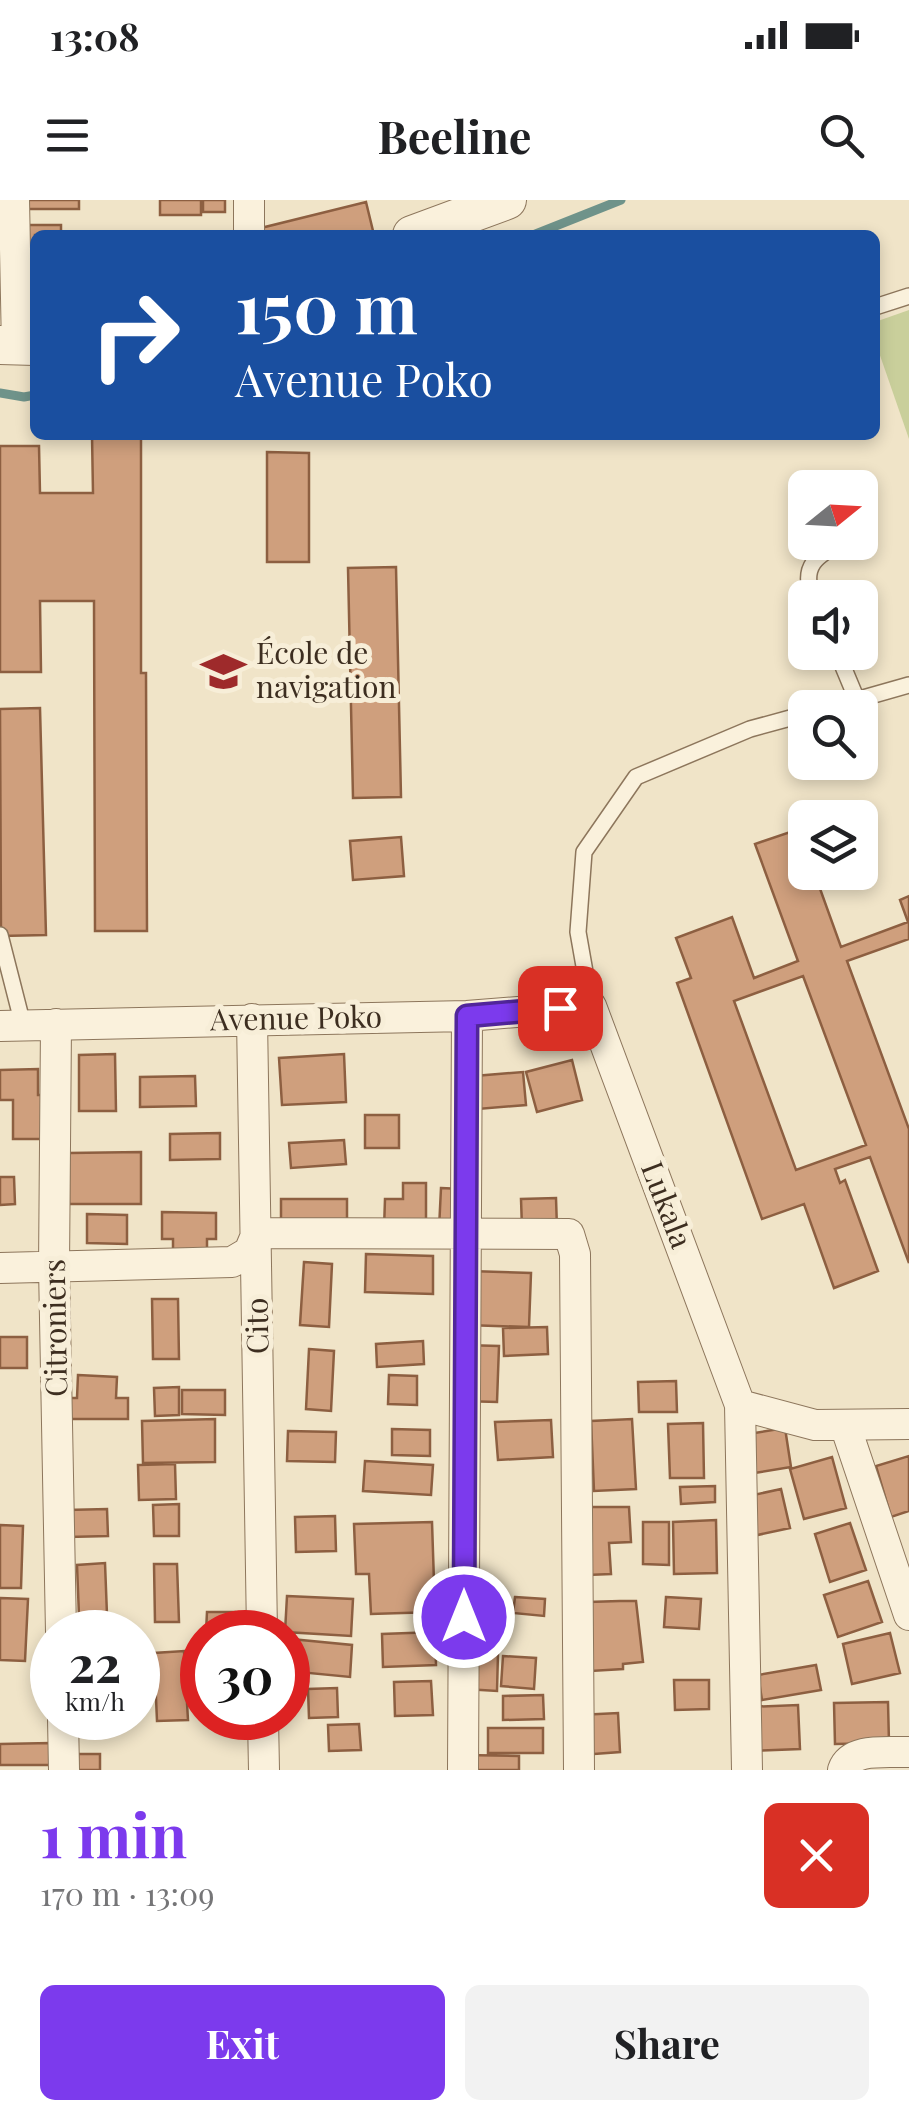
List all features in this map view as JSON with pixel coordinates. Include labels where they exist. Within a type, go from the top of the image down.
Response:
[{"type":"street","points":[[14,200],[17,346]]},
{"type":"street","points":[[249,200],[249,230]]},
{"type":"street","points":[[425,230],[506,200]]},
{"type":"street","name":"Avenue Poko","points":[[11,1026],[467,1016],[591,1006]]},
{"type":"street","name":"Lukala","points":[[591,1006],[740,1405],[746,1770]]},
{"type":"street","points":[[463,1770],[467,1016]]},
{"type":"street","name":"Cito","points":[[252,1020],[262,1610]]},
{"type":"street","name":"Citroniers","points":[[56,1024],[54,1267],[61,1610]]},
{"type":"street","points":[[0,1268],[232,1262],[249,1252],[257,1233],[569,1234],[574,1244],[579,1770]]},
{"type":"street","points":[[740,1405],[815,1426],[909,1424]]},
{"type":"street","points":[[845,1425],[909,1615]]},
{"type":"street","points":[[63,1740],[64,1770]]},
{"type":"street","points":[[263,1740],[264,1770]]},
{"type":"street","points":[[843,1770],[848,1759],[856,1754],[909,1752]]},
{"type":"lane","points":[[880,305],[909,296]]},
{"type":"lane","points":[[878,694],[909,686]]},
{"type":"lane","points":[[591,1006],[578,932],[584,852],[636,777],[750,729],[788,719]]},
{"type":"lane","points":[[0,936],[11,1026]]},
{"type":"green space","points":[[909,310],[909,439],[880,355],[880,320]]},
{"type":"building","points":[[25,200],[79,200],[79,209],[25,209]]},
{"type":"building","points":[[160,200],[201,200],[201,215],[160,215]]},
{"type":"building","points":[[203,200],[225,200],[225,212],[203,212]]},
{"type":"building","points":[[366,202],[373,230],[262,230]]},
{"type":"building","points":[[26,225],[61,225],[61,230],[30,230],[30,258],[26,258]]},
{"type":"building","points":[[92,440],[141,440],[147,931],[95,931],[94,601],[40,601],[41,672],[0,672],[0,446],[39,446],[40,493],[93,493]]},
{"type":"building","points":[[267,452],[309,453],[309,562],[267,562]]},
{"type":"building","points":[[396,567],[401,797],[353,798],[348,568]]},
{"type":"building","points":[[40,708],[46,935],[1,936],[0,709]]},
{"type":"building","points":[[788,833],[788,890],[820,890],[841,947],[908,922],[900,900],[909,896],[909,939],[847,961],[909,1129],[909,1263],[870,1157],[835,1169],[840,1183],[845,1180],[878,1271],[834,1288],[804,1204],[762,1219],[677,983],[691,978],[676,938],[732,917],[754,978],[798,961],[755,844]],"holes":[[[803,976],[866,1145],[796,1170],[734,1001]]]},
{"type":"building","points":[[401,837],[404,876],[353,880],[350,841]]},
{"type":"building","points":[[115,1054],[116,1111],[79,1111],[79,1055]]},
{"type":"building","points":[[344,1054],[346,1102],[282,1105],[279,1058]]},
{"type":"building","points":[[572,1060],[582,1100],[537,1112],[526,1072]]},
{"type":"building","points":[[38,1069],[38,1095],[43,1095],[42,1139],[13,1139],[13,1100],[0,1100],[0,1070]]},
{"type":"building","points":[[523,1072],[526,1105],[466,1110],[463,1077]]},
{"type":"building","points":[[195,1076],[196,1106],[140,1107],[140,1077]]},
{"type":"building","points":[[365,1115],[399,1115],[399,1148],[365,1148]]},
{"type":"building","points":[[220,1133],[220,1159],[170,1160],[170,1134]]},
{"type":"building","points":[[344,1140],[346,1164],[291,1168],[289,1143]]},
{"type":"building","points":[[141,1152],[141,1204],[69,1204],[69,1153]]},
{"type":"building","points":[[0,1177],[14,1177],[15,1204],[0,1205]]},
{"type":"building","points":[[403,1183],[426,1183],[426,1229],[384,1229],[385,1199],[403,1199]]},
{"type":"building","points":[[441,1188],[461,1189],[460,1230],[439,1229]]},
{"type":"building","points":[[556,1198],[557,1228],[522,1228],[521,1199]]},
{"type":"building","points":[[281,1199],[347,1199],[347,1227],[281,1228]]},
{"type":"building","points":[[162,1212],[216,1213],[216,1239],[207,1239],[207,1256],[173,1256],[173,1239],[162,1239]]},
{"type":"building","points":[[87,1214],[127,1215],[127,1244],[87,1243]]},
{"type":"building","points":[[366,1254],[433,1256],[433,1294],[365,1292]]},
{"type":"building","points":[[304,1262],[332,1264],[329,1327],[300,1325]]},
{"type":"building","points":[[469,1271],[531,1273],[529,1327],[467,1325]]},
{"type":"building","points":[[152,1299],[178,1299],[179,1359],[153,1359]]},
{"type":"building","points":[[547,1327],[548,1354],[504,1356],[503,1328]]},
{"type":"building","points":[[0,1337],[27,1337],[27,1368],[0,1368]]},
{"type":"building","points":[[423,1341],[424,1364],[377,1367],[376,1344]]},
{"type":"building","points":[[463,1345],[499,1346],[497,1402],[462,1401]]},
{"type":"building","points":[[309,1349],[334,1351],[331,1411],[306,1409]]},
{"type":"building","points":[[78,1375],[117,1377],[116,1398],[128,1398],[128,1419],[68,1419],[68,1398],[77,1398]]},
{"type":"building","points":[[389,1375],[417,1376],[417,1405],[388,1404]]},
{"type":"building","points":[[676,1381],[677,1412],[639,1412],[638,1382]]},
{"type":"building","points":[[179,1387],[179,1415],[155,1416],[154,1388]]},
{"type":"building","points":[[182,1390],[225,1390],[225,1415],[182,1414]]},
{"type":"building","points":[[215,1419],[215,1462],[143,1463],[142,1421]]},
{"type":"building","points":[[632,1419],[636,1489],[594,1491],[591,1421]]},
{"type":"building","points":[[551,1420],[553,1457],[498,1460],[495,1422]]},
{"type":"building","points":[[703,1423],[704,1478],[670,1478],[668,1424]]},
{"type":"building","points":[[785,1428],[791,1467],[748,1474],[742,1435]]},
{"type":"building","points":[[392,1429],[430,1430],[430,1456],[392,1455]]},
{"type":"building","points":[[288,1431],[336,1432],[335,1462],[287,1461]]},
{"type":"building","points":[[909,1456],[909,1511],[891,1517],[876,1466]]},
{"type":"building","points":[[832,1457],[846,1508],[804,1519],[790,1469]]},
{"type":"building","points":[[365,1461],[433,1465],[431,1495],[363,1491]]},
{"type":"building","points":[[175,1464],[176,1499],[139,1500],[138,1465]]},
{"type":"building","points":[[715,1486],[715,1502],[681,1504],[680,1487]]},
{"type":"building","points":[[781,1489],[790,1528],[753,1536],[744,1497]]},
{"type":"building","points":[[179,1504],[179,1536],[154,1536],[153,1505]]},
{"type":"building","points":[[585,1507],[629,1507],[631,1542],[609,1543],[611,1574],[587,1575]]},
{"type":"building","points":[[107,1509],[108,1536],[68,1537],[67,1510]]},
{"type":"building","points":[[335,1516],[336,1551],[296,1552],[295,1517]]},
{"type":"building","points":[[716,1520],[717,1573],[674,1574],[673,1522]]},
{"type":"building","points":[[432,1522],[435,1612],[371,1614],[369,1574],[356,1574],[354,1524]]},
{"type":"building","points":[[643,1522],[669,1522],[669,1565],[643,1564]]},
{"type":"building","points":[[850,1523],[866,1570],[830,1582],[815,1534]]},
{"type":"building","points":[[0,1525],[23,1526],[21,1588],[0,1588]]},
{"type":"building","points":[[105,1563],[107,1610],[79,1610],[77,1565]]},
{"type":"building","points":[[154,1564],[177,1564],[179,1622],[160,1622],[160,1610],[155,1610]]},
{"type":"building","points":[[868,1581],[882,1622],[838,1637],[824,1595]]},
{"type":"building","points":[[287,1596],[353,1599],[351,1636],[310,1634],[310,1610],[286,1610]]},
{"type":"building","points":[[515,1597],[545,1599],[544,1616],[513,1613]]},
{"type":"building","points":[[666,1597],[701,1599],[699,1629],[664,1627]]},
{"type":"building","points":[[0,1598],[28,1599],[25,1661],[0,1660]]},
{"type":"building","points":[[636,1601],[643,1662],[623,1664],[623,1669],[591,1671],[588,1602]]},
{"type":"building","points":[[435,1632],[436,1665],[383,1667],[382,1634]]},
{"type":"building","points":[[890,1633],[900,1673],[852,1684],[843,1644]]},
{"type":"building","points":[[310,1641],[352,1645],[350,1677],[310,1673]]},
{"type":"building","points":[[180,1651],[180,1720],[160,1721],[160,1653]]},
{"type":"building","points":[[467,1651],[498,1653],[497,1691],[465,1689]]},
{"type":"building","points":[[503,1656],[536,1658],[534,1689],[501,1686]]},
{"type":"building","points":[[816,1665],[821,1690],[762,1700],[758,1675]]},
{"type":"building","points":[[674,1680],[709,1680],[709,1709],[675,1710]]},
{"type":"building","points":[[431,1681],[433,1715],[395,1716],[394,1682]]},
{"type":"building","points":[[337,1688],[338,1717],[310,1718],[310,1689]]},
{"type":"building","points":[[543,1695],[544,1719],[503,1720],[503,1696]]},
{"type":"building","points":[[888,1702],[889,1743],[835,1744],[834,1703]]},
{"type":"building","points":[[798,1705],[800,1749],[748,1751],[746,1707]]},
{"type":"building","points":[[618,1713],[620,1752],[581,1755],[579,1715]]},
{"type":"building","points":[[359,1724],[361,1750],[329,1751],[328,1725]]},
{"type":"building","points":[[488,1728],[543,1728],[543,1753],[488,1753]]},
{"type":"building","points":[[50,1743],[50,1765],[0,1765],[0,1744]]},
{"type":"building","points":[[78,1754],[100,1754],[100,1770],[78,1770]]},
{"type":"building","points":[[463,1755],[519,1756],[519,1770],[463,1770]]},
{"type":"waterway","points":[[546,230],[621,200]]},
{"type":"waterway","points":[[0,393],[30,396]]},
{"type":"place","name":"École de navigation","points":[[223,671]]},
{"type":"route","points":[[464,1617],[467,1016],[560,1008]]}]
